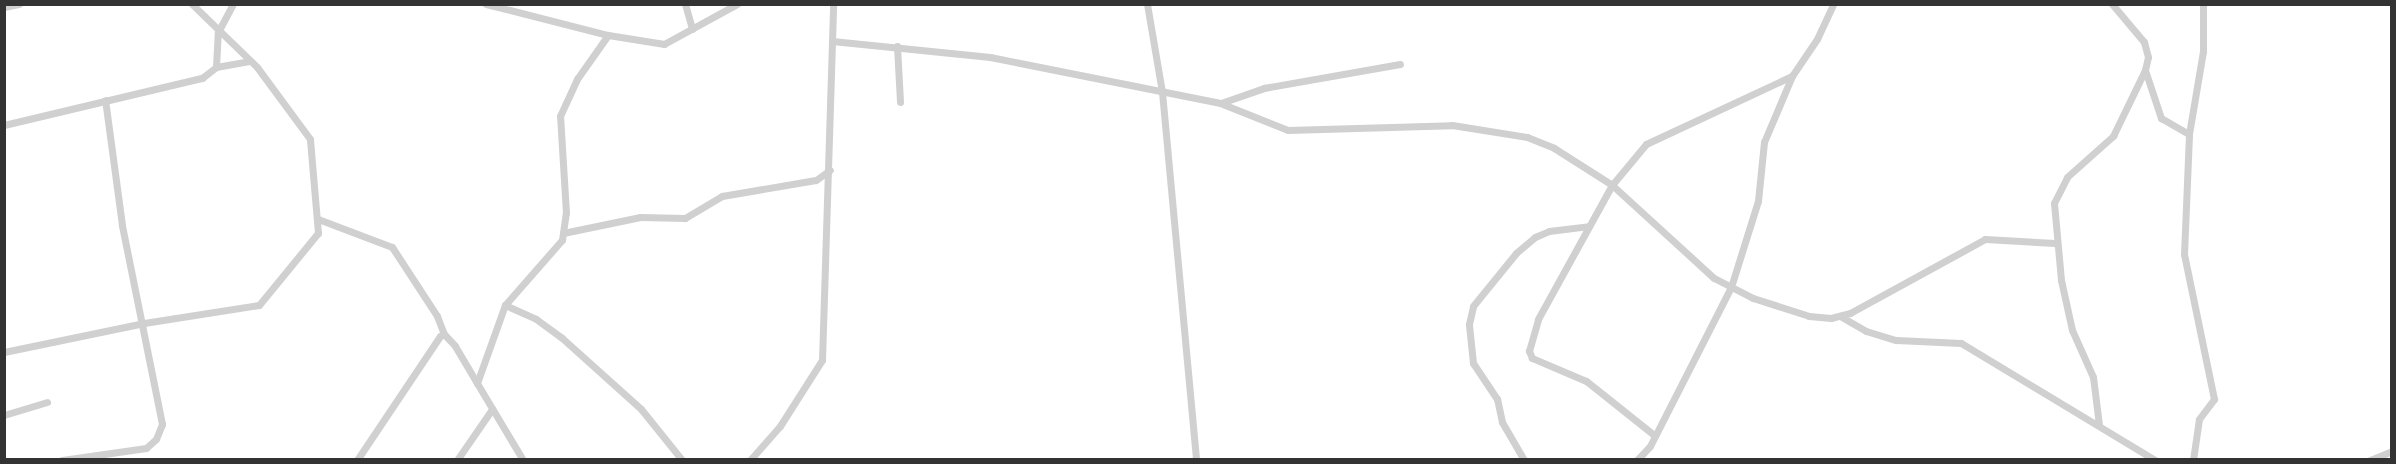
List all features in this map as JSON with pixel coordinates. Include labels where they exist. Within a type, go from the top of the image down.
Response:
[{"type":"street","points":[[4,7],[20,4]]},
{"type":"street","points":[[4,352],[144,323],[259,305],[318,233],[310,139],[250,61],[192,4]]},
{"type":"street","points":[[216,67],[218,32],[233,4]]},
{"type":"street","points":[[486,4],[608,35],[664,44],[737,4]]},
{"type":"street","points":[[686,4],[692,29]]},
{"type":"street","points":[[750,459],[780,426],[822,360],[830,171],[833,4]]},
{"type":"street","points":[[1147,4],[1162,92],[1196,459]]},
{"type":"street","points":[[1637,459],[1654,435],[1731,287],[1758,201],[1764,142],[1792,76],[1817,39],[1833,4]]},
{"type":"street","points":[[2099,425],[2093,377],[2072,330],[2055,243],[2054,203],[2061,185],[2114,136],[2145,70],[2148,57],[2144,42],[2112,4]]},
{"type":"street","points":[[2193,459],[2199,419],[2214,399],[2184,254],[2189,134],[2203,51],[2203,4]]},
{"type":"street","points":[[477,383],[505,305],[562,240],[566,213],[561,116],[577,78],[608,35]]},
{"type":"street","points":[[832,41],[990,57],[1220,104],[1288,130],[1452,125],[1492,129],[1554,147],[1612,185],[1714,278],[1731,287],[1809,316],[1840,316],[1985,238],[2055,243]]},
{"type":"street","points":[[897,46],[900,102]]},
{"type":"street","points":[[4,125],[202,78],[216,67],[250,61]]},
{"type":"street","points":[[1220,104],[1263,88],[1400,64]]},
{"type":"street","points":[[2145,70],[2161,118],[2189,134]]},
{"type":"street","points":[[1654,435],[1586,381],[1541,364],[1530,351],[1550,292],[1612,185],[1646,144],[1792,76]]},
{"type":"street","points":[[62,459],[146,448],[161,432],[144,323],[122,225],[105,100]]},
{"type":"street","points":[[563,232],[640,217],[685,218],[722,196],[816,180],[830,171]]},
{"type":"street","points":[[318,219],[392,247],[437,316],[444,334],[523,459]]},
{"type":"street","points":[[1524,459],[1504,427],[1497,399],[1473,363],[1469,324],[1473,306],[1516,253],[1535,237],[1549,231],[1587,226]]},
{"type":"street","points":[[505,305],[536,319],[562,338],[649,417],[682,459]]},
{"type":"street","points":[[1840,316],[1866,331],[1896,340],[1961,343],[2156,459]]},
{"type":"street","points":[[357,459],[414,370],[444,334]]},
{"type":"street","points":[[4,415],[47,402]]},
{"type":"street","points":[[457,459],[492,409]]},
{"type":"street","points":[[2370,459],[2391,450]]}]
